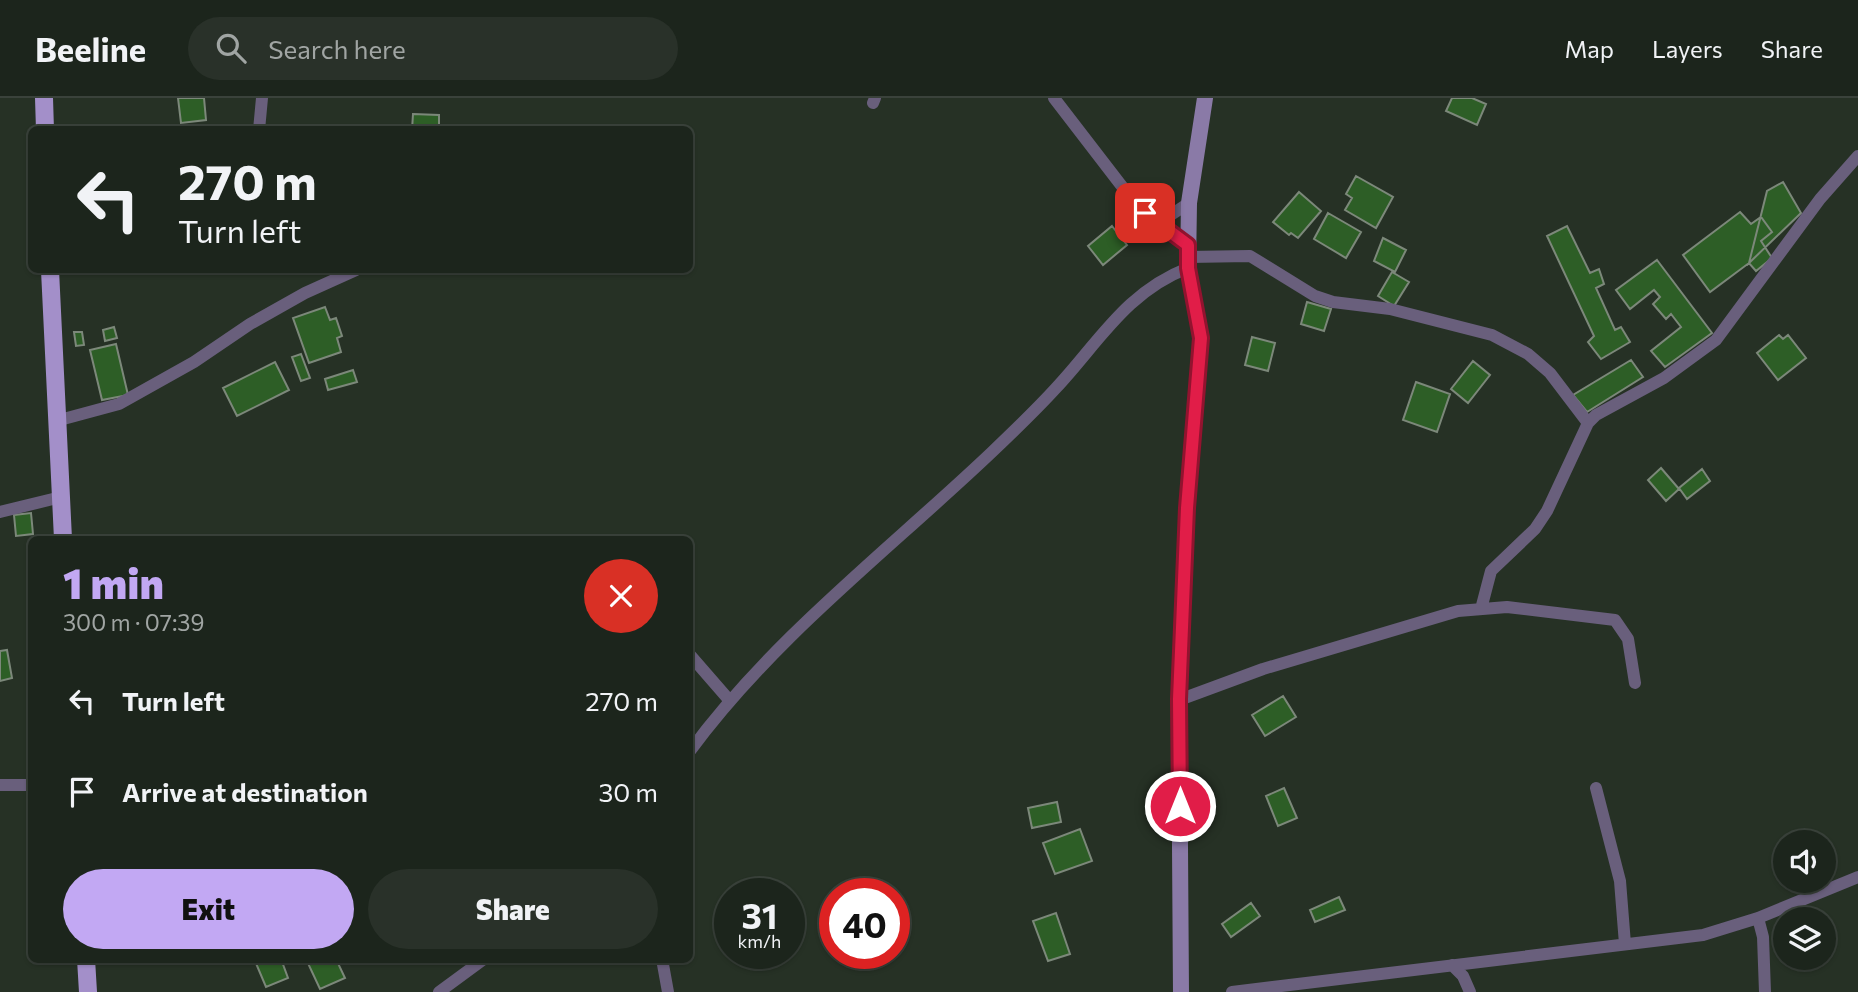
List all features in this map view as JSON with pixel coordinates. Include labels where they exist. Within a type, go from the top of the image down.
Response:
[{"type":"main road","points":[[44,98],[45,126]]},
{"type":"main road","points":[[50,273],[63,536]]},
{"type":"main road","points":[[86,963],[88,992]]},
{"type":"street","points":[[259,126],[262,98]]},
{"type":"street","points":[[1054,98],[1134,202],[1188,257]]},
{"type":"street","points":[[1181,992],[1179,699],[1187,508],[1201,338],[1188,257],[1189,203],[1205,98]]},
{"type":"street","points":[[1480,609],[1490,571],[1535,529],[1547,511],[1588,423],[1596,415],[1664,378],[1716,340],[1820,199],[1858,156]]},
{"type":"street","points":[[1157,224],[1189,203]]},
{"type":"street","points":[[693,747],[730,701],[827,604],[992,453],[1048,397],[1136,298],[1188,257],[1250,256],[1315,296],[1333,302],[1390,309],[1492,335],[1528,354],[1550,373],[1588,423]]},
{"type":"street","points":[[56,421],[119,404],[194,362],[250,324],[305,293],[349,273]]},
{"type":"street","points":[[0,512],[61,497]]},
{"type":"street","points":[[1179,699],[1289,661],[1458,611],[1507,607],[1615,620],[1628,639],[1635,683]]},
{"type":"street","points":[[693,658],[730,701]]},
{"type":"street","points":[[0,785],[28,785]]},
{"type":"street","points":[[1596,788],[1620,881],[1625,944]]},
{"type":"street","points":[[1232,992],[1703,935],[1758,918],[1858,877]]},
{"type":"street","points":[[1758,918],[1763,937],[1765,992]]},
{"type":"street","points":[[439,992],[479,963]]},
{"type":"street","points":[[663,963],[668,992]]},
{"type":"street","points":[[1452,965],[1463,976],[1470,992]]},
{"type":"building","points":[[178,98],[204,98],[206,120],[181,123]]},
{"type":"building","points":[[1452,98],[1472,98],[1486,104],[1477,125],[1446,111]]},
{"type":"building","points":[[413,114],[439,115],[439,126],[412,126]]},
{"type":"building","points":[[1356,176],[1393,197],[1376,228],[1345,210],[1352,198],[1346,194]]},
{"type":"building","points":[[1783,182],[1801,213],[1749,263],[1767,191]]},
{"type":"building","points":[[1299,192],[1321,211],[1298,238],[1291,233],[1289,235],[1273,222]]},
{"type":"building","points":[[1740,212],[1751,224],[1761,217],[1772,232],[1761,241],[1772,258],[1756,271],[1749,263],[1710,292],[1683,255]]},
{"type":"building","points":[[1328,213],[1361,232],[1346,258],[1314,239]]},
{"type":"building","points":[[1112,226],[1127,245],[1103,265],[1088,246]]},
{"type":"building","points":[[1567,226],[1590,273],[1599,269],[1604,284],[1596,288],[1615,330],[1621,327],[1630,342],[1601,359],[1588,342],[1594,336],[1547,236]]},
{"type":"building","points":[[1383,238],[1406,250],[1395,272],[1374,261]]},
{"type":"building","points":[[1657,260],[1712,333],[1665,367],[1651,351],[1681,327],[1671,314],[1666,319],[1653,304],[1660,297],[1654,290],[1630,309],[1616,290]]},
{"type":"building","points":[[1392,272],[1409,282],[1394,306],[1378,296]]},
{"type":"building","points":[[1307,302],[1331,309],[1324,331],[1301,324]]},
{"type":"building","points":[[325,307],[330,320],[336,318],[342,336],[337,338],[341,352],[309,363],[293,318]]},
{"type":"building","points":[[114,327],[117,338],[105,341],[103,330]]},
{"type":"building","points":[[74,332],[82,332],[84,345],[76,346]]},
{"type":"building","points":[[1779,335],[1783,339],[1788,335],[1806,358],[1778,380],[1757,353]]},
{"type":"building","points":[[1252,337],[1275,343],[1268,371],[1245,365]]},
{"type":"building","points":[[116,344],[128,395],[102,400],[90,350]]},
{"type":"building","points":[[301,354],[310,378],[301,381],[292,357]]},
{"type":"building","points":[[1631,360],[1643,377],[1587,412],[1573,395]]},
{"type":"building","points":[[1473,361],[1490,375],[1468,403],[1451,389]]},
{"type":"building","points":[[275,362],[289,390],[237,416],[223,388]]},
{"type":"building","points":[[353,370],[357,382],[328,390],[325,379]]},
{"type":"building","points":[[1416,382],[1450,394],[1437,432],[1403,420]]},
{"type":"building","points":[[1661,468],[1679,489],[1666,501],[1648,480]]},
{"type":"building","points":[[1702,469],[1710,481],[1687,499],[1679,488]]},
{"type":"building","points":[[31,513],[33,534],[16,536],[14,515]]},
{"type":"building","points":[[7,650],[12,678],[0,681],[0,651]]},
{"type":"building","points":[[1283,696],[1296,717],[1265,736],[1252,715]]},
{"type":"building","points":[[1284,788],[1297,818],[1278,826],[1266,796]]},
{"type":"building","points":[[1057,802],[1061,822],[1032,828],[1028,808]]},
{"type":"building","points":[[1080,829],[1092,861],[1055,874],[1043,843]]},
{"type":"building","points":[[1339,897],[1345,910],[1315,922],[1310,910]]},
{"type":"building","points":[[1251,903],[1260,916],[1231,937],[1222,924]]},
{"type":"building","points":[[1056,913],[1070,954],[1048,961],[1033,921]]},
{"type":"building","points":[[256,963],[282,963],[288,978],[266,987]]},
{"type":"building","points":[[308,963],[338,963],[345,978],[320,989]]},
{"type":"route","points":[[1145,213],[1188,245],[1188,268],[1201,338],[1187,508],[1179,699],[1180,806]]}]
